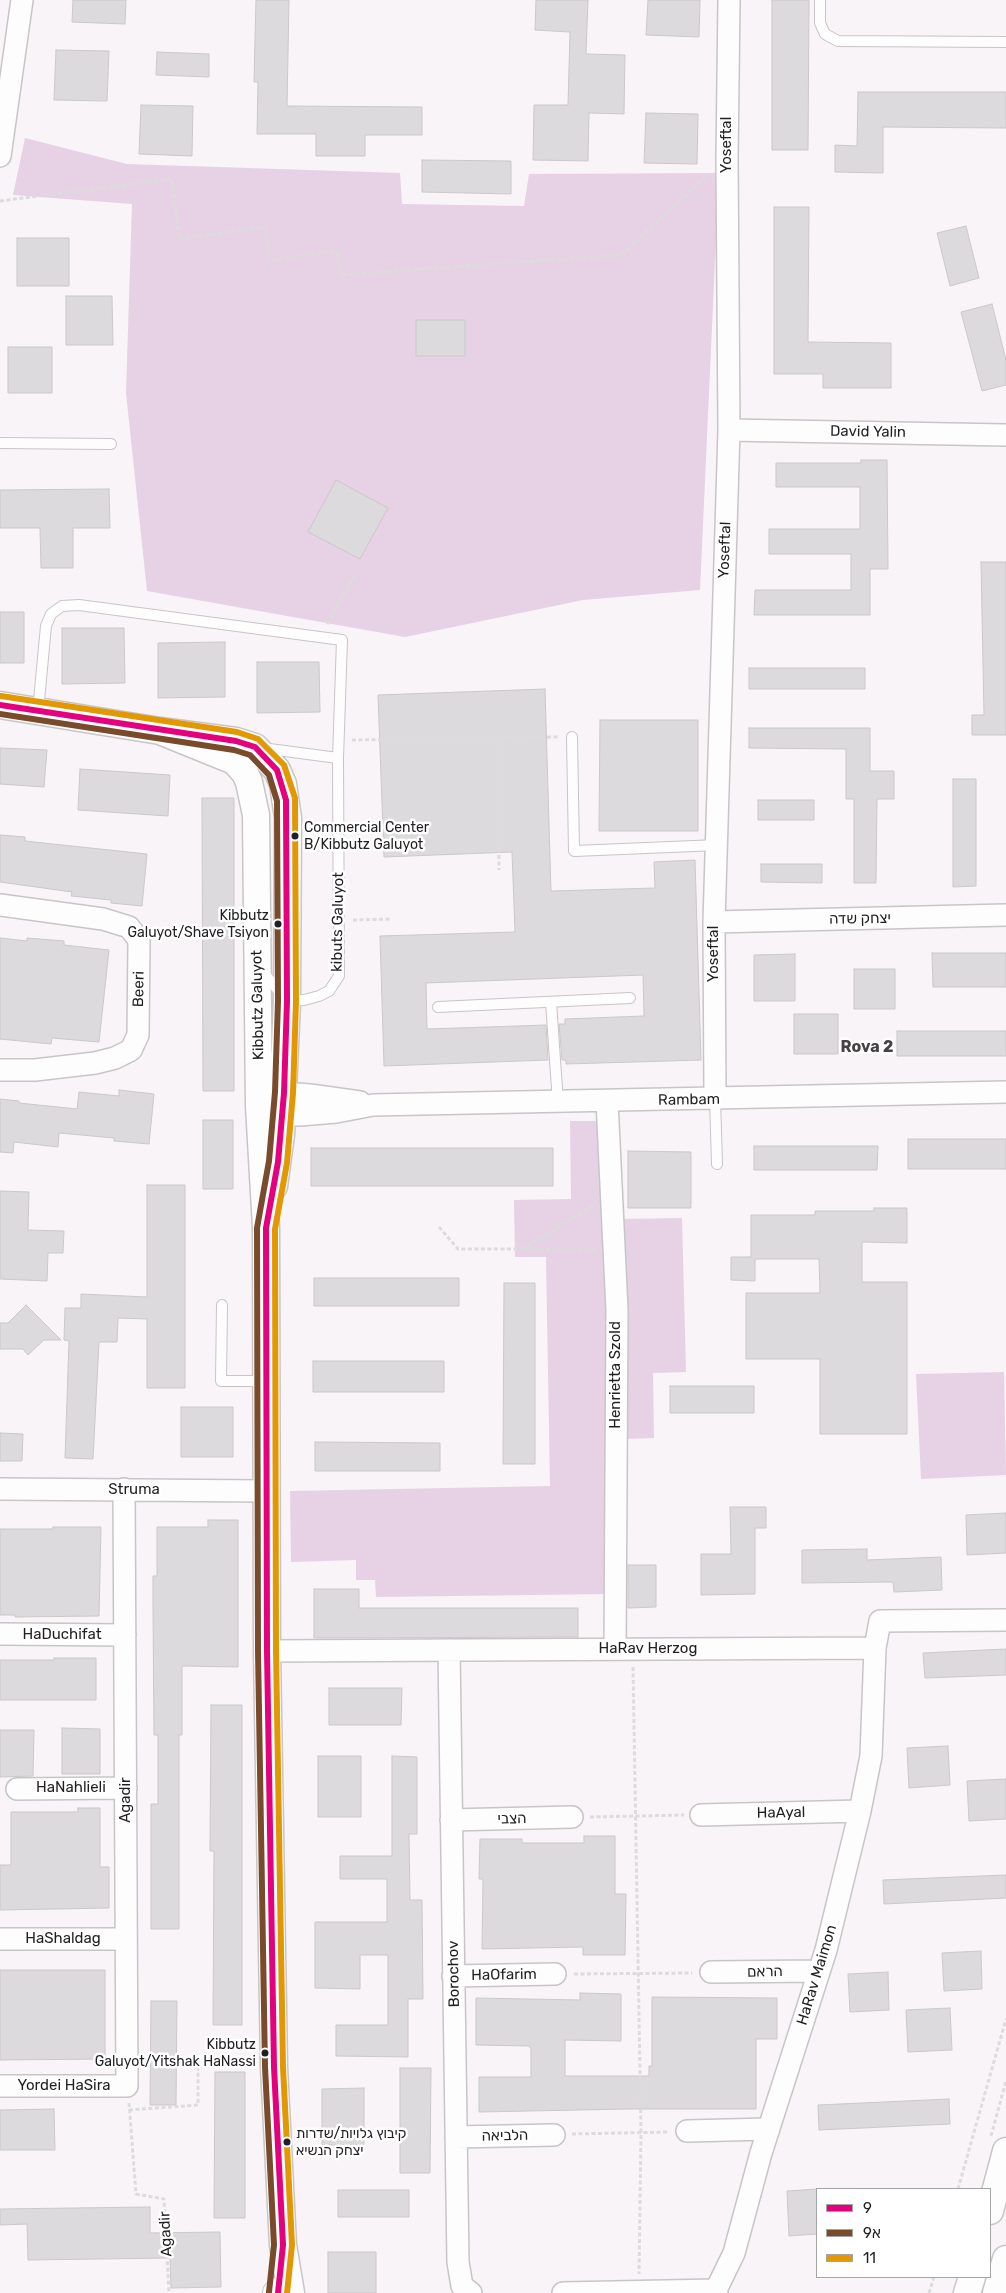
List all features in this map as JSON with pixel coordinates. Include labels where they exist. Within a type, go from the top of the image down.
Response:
[{"type":"street","points":[[0,156],[22,0]]},
{"type":"street","name":"Yoseftal","points":[[715,1099],[714,922],[718,845],[720,696],[729,430],[726,158],[729,0]]},
{"type":"street","name":"David Yalin","points":[[729,430],[1006,435]]},
{"type":"street","points":[[0,705],[160,731],[236,741],[255,747]]},
{"type":"street","name":"Kibbutz Galuyot","points":[[160,731],[234,761],[250,782],[256,815],[259,1106],[266,1228],[267,1651],[274,2067],[283,2245],[291,2293]]},
{"type":"street","name":"Kibbutz Galuyot","points":[[255,747],[277,770],[286,800],[287,1001],[284,1104],[278,1162],[266,1228]]},
{"type":"street","name":"Beeri","points":[[0,905],[103,919],[129,927],[139,940],[138,1035],[131,1050],[115,1058],[95,1063],[35,1070],[0,1070]]},
{"type":"street","name":"יצחק שדה","points":[[714,922],[1006,915]]},
{"type":"street","name":"Rambam","points":[[259,1106],[284,1104],[336,1112],[373,1105],[607,1102],[1006,1092]]},
{"type":"street","name":"Henrietta Szold","points":[[607,1102],[617,1310],[624,1649]]},
{"type":"street","name":"Struma","points":[[0,1489],[267,1491]]},
{"type":"street","name":"Agadir","points":[[124,1489],[127,2086]]},
{"type":"street","points":[[875,1648],[880,1621],[1006,1620]]},
{"type":"street","name":"HaDuchifat","points":[[0,1634],[124,1635]]},
{"type":"street","name":"HaRav Herzog","points":[[267,1651],[875,1648]]},
{"type":"street","name":"HaRav Maimon","points":[[717,2291],[734,2253],[769,2129],[819,1971],[860,1811],[871,1756],[875,1648]]},
{"type":"street","name":"Borochov","points":[[449,1650],[458,2262],[462,2286],[471,2293]]},
{"type":"street","name":"HaNahlieli","points":[[17,1789],[126,1788]]},
{"type":"street","name":"HaAyal","points":[[701,1815],[860,1811]]},
{"type":"street","name":"הצבי","points":[[451,1820],[572,1817]]},
{"type":"street","name":"HaShaldag","points":[[0,1940],[126,1939]]},
{"type":"street","name":"הראם","points":[[711,1972],[819,1971]]},
{"type":"street","name":"HaOfarim","points":[[454,1976],[556,1974]]},
{"type":"street","name":"Yordei HaSira","points":[[0,2086],[127,2086]]},
{"type":"street","points":[[687,2131],[769,2129]]},
{"type":"street","name":"הלביאה","points":[[456,2137],[554,2135]]},
{"type":"street","points":[[991,2206],[1006,2151]]},
{"type":"street","name":"Kibbutz Galuyot","points":[[278,2293],[283,2245]]},
{"type":"street","points":[[996,2293],[1006,2259]]},
{"type":"street","points":[[967,2293],[972,2278]]},
{"type":"street","points":[[563,2293],[717,2291]]},
{"type":"lane","points":[[820,0],[820,23],[825,34],[838,41],[1006,42]]},
{"type":"lane","points":[[0,444],[111,444]]},
{"type":"lane","points":[[38,711],[46,626],[51,614],[62,606],[79,605],[320,637]]},
{"type":"lane","name":"kibuts Galuyot","points":[[287,1001],[314,998],[329,991],[335,984],[340,965],[338,740],[342,640],[320,637]]},
{"type":"lane","points":[[572,736],[574,851],[718,845]]},
{"type":"lane","points":[[255,747],[338,758]]},
{"type":"lane","points":[[258,962],[269,980],[287,1001]]},
{"type":"lane","points":[[438,1007],[630,998]]},
{"type":"lane","points":[[551,1002],[558,1103]]},
{"type":"lane","points":[[715,1099],[717,1164]]},
{"type":"lane","points":[[222,1305],[222,1382],[267,1381]]},
{"type":"path","points":[[0,202],[172,179],[179,238],[265,227],[269,260],[337,251],[342,275],[621,255],[726,158]]},
{"type":"path","points":[[320,637],[355,574]]},
{"type":"path","points":[[338,740],[572,736]]},
{"type":"path","points":[[498,738],[499,870]]},
{"type":"path","points":[[340,920],[392,920]]},
{"type":"path","points":[[522,1249],[612,1193]]},
{"type":"path","points":[[439,1227],[458,1249],[614,1248]]},
{"type":"path","points":[[624,1649],[636,1816],[641,2132],[639,2291]]},
{"type":"path","points":[[572,1817],[701,1815]]},
{"type":"path","points":[[556,1974],[711,1972]]},
{"type":"path","points":[[958,2188],[1006,2019]]},
{"type":"path","points":[[129,2110],[198,2105],[198,2066],[274,2067]]},
{"type":"path","name":"Agadir","points":[[127,2086],[136,2194],[164,2199],[169,2293]]},
{"type":"path","points":[[554,2135],[687,2131]]},
{"type":"path","points":[[929,2293],[934,2278]]},
{"type":"shaded area","points":[[25,138],[127,164],[400,173],[402,204],[524,206],[529,174],[719,173],[700,590],[583,600],[405,637],[147,591],[126,393],[132,204],[13,195]]},
{"type":"shaded area","points":[[570,1121],[604,1121],[611,1594],[376,1597],[375,1580],[356,1580],[356,1560],[291,1562],[290,1491],[550,1486],[546,1257],[515,1257],[514,1200],[571,1199]]},
{"type":"shaded area","points":[[682,1218],[686,1372],[653,1373],[654,1438],[624,1439],[619,1219]]},
{"type":"shaded area","points":[[1004,1372],[1006,1475],[921,1479],[916,1374]]},
{"type":"building","points":[[73,0],[126,0],[125,24],[72,22]]},
{"type":"building","points":[[256,0],[289,0],[287,106],[422,107],[422,135],[365,135],[365,156],[316,156],[316,134],[257,134],[258,82],[254,82]]},
{"type":"building","points":[[536,0],[588,0],[586,54],[625,55],[624,114],[589,113],[588,161],[533,160],[534,105],[568,105],[570,32],[535,30]]},
{"type":"building","points":[[648,0],[700,0],[699,37],[646,35]]},
{"type":"building","points":[[772,0],[809,0],[808,150],[772,150]]},
{"type":"building","points":[[56,50],[109,51],[107,101],[54,100]]},
{"type":"building","points":[[157,52],[209,54],[209,77],[156,75]]},
{"type":"building","points":[[858,92],[1006,92],[1006,128],[883,127],[883,173],[835,172],[835,145],[857,146]]},
{"type":"building","points":[[141,105],[193,106],[192,156],[139,154]]},
{"type":"building","points":[[646,113],[698,114],[697,164],[644,163]]},
{"type":"building","points":[[422,160],[511,161],[511,194],[422,192]]},
{"type":"building","points":[[774,207],[809,207],[808,342],[891,343],[891,388],[823,388],[823,374],[774,374]]},
{"type":"building","points":[[966,226],[979,278],[950,286],[937,233]]},
{"type":"building","points":[[17,238],[69,238],[69,286],[17,286]]},
{"type":"building","points":[[66,296],[112,296],[113,345],[66,345]]},
{"type":"building","points":[[992,304],[1006,360],[1006,385],[982,391],[961,312]]},
{"type":"building","points":[[416,320],[465,320],[465,356],[416,356]]},
{"type":"building","points":[[8,347],[52,347],[52,393],[8,393]]},
{"type":"building","points":[[861,460],[887,460],[888,569],[870,569],[870,615],[754,615],[755,590],[851,590],[851,554],[769,554],[769,529],[860,529],[860,487],[776,487],[776,463],[861,463]]},
{"type":"building","points":[[336,480],[388,508],[360,559],[308,532]]},
{"type":"building","points":[[109,489],[110,528],[73,528],[73,568],[41,568],[40,528],[0,528],[0,490]]},
{"type":"building","points":[[981,562],[1006,562],[1006,735],[972,735],[972,715],[984,715]]},
{"type":"building","points":[[0,612],[24,612],[24,663],[0,663]]},
{"type":"building","points":[[62,628],[124,628],[125,683],[62,684]]},
{"type":"building","points":[[225,642],[225,697],[158,698],[158,643]]},
{"type":"building","points":[[257,662],[319,662],[320,712],[257,713]]},
{"type":"building","points":[[749,668],[865,668],[865,689],[749,689]]},
{"type":"building","points":[[545,689],[551,891],[655,888],[654,862],[695,860],[701,1060],[566,1064],[566,1060],[562,1060],[559,1024],[565,1024],[565,1019],[644,1016],[643,975],[426,983],[427,1029],[546,1025],[548,1060],[384,1066],[380,936],[515,932],[512,852],[384,857],[378,695]]},
{"type":"building","points":[[600,720],[698,720],[698,831],[599,831]]},
{"type":"building","points":[[749,728],[870,728],[870,771],[894,771],[894,799],[877,799],[876,883],[854,883],[854,799],[846,799],[846,749],[749,748]]},
{"type":"building","points":[[0,748],[47,750],[44,787],[0,784]]},
{"type":"building","points":[[80,769],[170,775],[168,816],[78,810]]},
{"type":"building","points":[[953,779],[976,779],[976,886],[953,887]]},
{"type":"building","points":[[202,798],[234,798],[234,1091],[203,1091]]},
{"type":"building","points":[[758,800],[814,800],[814,820],[758,820]]},
{"type":"building","points":[[0,835],[25,837],[25,841],[147,854],[142,906],[111,903],[111,900],[71,896],[72,892],[0,882]]},
{"type":"building","points":[[761,864],[822,864],[822,883],[761,882]]},
{"type":"building","points":[[0,938],[27,941],[27,938],[64,941],[64,945],[109,950],[99,1042],[52,1038],[51,1044],[0,1039]]},
{"type":"building","points":[[932,953],[1006,953],[1006,987],[933,987]]},
{"type":"building","points":[[795,954],[795,1001],[754,1001],[754,955]]},
{"type":"building","points":[[854,969],[895,969],[895,1009],[854,1009]]},
{"type":"building","points":[[794,1014],[838,1014],[838,1054],[794,1054]]},
{"type":"building","points":[[897,1031],[1006,1031],[1006,1056],[897,1056]]},
{"type":"building","points":[[119,1090],[154,1094],[149,1144],[114,1141],[114,1138],[59,1133],[58,1147],[14,1142],[13,1153],[0,1152],[0,1099],[19,1101],[19,1103],[77,1109],[79,1092],[119,1096]]},
{"type":"building","points":[[203,1120],[233,1120],[233,1189],[203,1189]]},
{"type":"building","points":[[908,1139],[1006,1139],[1006,1169],[908,1169]]},
{"type":"building","points":[[754,1146],[878,1146],[877,1170],[754,1170]]},
{"type":"building","points":[[311,1148],[553,1148],[553,1186],[311,1186]]},
{"type":"building","points":[[628,1151],[691,1152],[691,1208],[628,1208]]},
{"type":"building","points":[[147,1185],[185,1185],[185,1388],[147,1388],[147,1319],[118,1318],[117,1342],[99,1342],[93,1459],[65,1458],[69,1341],[64,1340],[65,1308],[81,1308],[81,1294],[147,1297]]},
{"type":"building","points":[[0,1191],[29,1192],[28,1230],[64,1231],[63,1253],[48,1253],[47,1281],[0,1279]]},
{"type":"building","points":[[874,1208],[907,1208],[907,1243],[862,1242],[862,1282],[907,1282],[907,1434],[820,1434],[820,1359],[746,1359],[746,1293],[820,1293],[819,1259],[755,1259],[755,1281],[731,1280],[731,1257],[751,1257],[751,1215],[815,1215],[815,1211],[874,1211]]},
{"type":"building","points":[[314,1278],[459,1278],[459,1306],[314,1306]]},
{"type":"building","points":[[504,1283],[535,1283],[535,1464],[503,1464]]},
{"type":"building","points":[[26,1305],[61,1340],[44,1340],[28,1355],[23,1349],[0,1349],[0,1323],[8,1323]]},
{"type":"building","points":[[313,1361],[444,1361],[444,1392],[313,1392]]},
{"type":"building","points":[[670,1386],[754,1386],[754,1413],[670,1413]]},
{"type":"building","points":[[181,1407],[233,1407],[233,1457],[181,1457]]},
{"type":"building","points":[[0,1433],[23,1434],[22,1461],[0,1461]]},
{"type":"building","points":[[315,1442],[440,1443],[440,1471],[315,1471]]},
{"type":"building","points":[[730,1507],[766,1507],[766,1528],[755,1528],[755,1594],[701,1595],[701,1554],[731,1554]]},
{"type":"building","points":[[1006,1513],[1006,1553],[967,1555],[966,1515]]},
{"type":"building","points":[[208,1520],[238,1520],[238,1667],[182,1666],[182,1735],[179,1735],[179,1929],[151,1929],[151,1804],[158,1804],[158,1735],[154,1735],[153,1611],[153,1576],[157,1576],[157,1527],[208,1527]]},
{"type":"building","points":[[53,1527],[101,1527],[99,1616],[15,1617],[15,1615],[0,1615],[0,1529],[53,1529]]},
{"type":"building","points":[[867,1549],[867,1560],[941,1557],[942,1590],[894,1592],[893,1582],[802,1583],[802,1550]]},
{"type":"building","points":[[628,1565],[656,1565],[656,1607],[628,1608]]},
{"type":"building","points":[[314,1589],[359,1589],[359,1608],[578,1608],[578,1637],[314,1638]]},
{"type":"building","points":[[1006,1649],[1006,1675],[925,1678],[923,1653]]},
{"type":"building","points":[[54,1658],[96,1658],[96,1700],[0,1700],[0,1660],[54,1660]]},
{"type":"building","points":[[329,1688],[402,1688],[401,1725],[329,1725]]},
{"type":"building","points":[[211,1705],[242,1705],[242,2025],[213,2025],[214,1851],[210,1851]]},
{"type":"building","points":[[62,1728],[100,1729],[100,1774],[62,1774]]},
{"type":"building","points":[[0,1730],[34,1730],[33,1776],[0,1777]]},
{"type":"building","points":[[948,1746],[950,1785],[909,1788],[907,1748]]},
{"type":"building","points":[[318,1756],[361,1756],[361,1817],[318,1817]]},
{"type":"building","points":[[392,1756],[417,1757],[417,1834],[409,1834],[410,1900],[422,1900],[423,1999],[408,1999],[408,2057],[336,2056],[336,2025],[388,2025],[388,1955],[360,1955],[360,1989],[315,1988],[315,1922],[387,1922],[387,1879],[340,1879],[340,1856],[392,1856]]},
{"type":"building","points":[[1006,1779],[1006,1819],[969,1821],[967,1781]]},
{"type":"building","points":[[78,1808],[100,1808],[100,1867],[109,1867],[109,1908],[0,1910],[0,1865],[11,1865],[11,1812],[78,1812]]},
{"type":"building","points":[[584,1836],[615,1836],[615,1894],[626,1894],[625,1955],[583,1955],[583,1947],[482,1949],[483,1879],[479,1879],[480,1839],[522,1839],[522,1843],[584,1843]]},
{"type":"building","points":[[1006,1875],[1006,1898],[884,1904],[883,1880]]},
{"type":"building","points":[[981,1951],[982,1989],[944,1991],[942,1953]]},
{"type":"building","points":[[0,1970],[105,1970],[105,2059],[0,2060]]},
{"type":"building","points":[[888,1972],[889,2010],[850,2012],[848,1974]]},
{"type":"building","points":[[580,1993],[621,1994],[621,2041],[565,2040],[565,2076],[649,2076],[649,2066],[652,2066],[652,1997],[777,1998],[777,2039],[756,2039],[756,2109],[479,2112],[479,2077],[531,2077],[531,2049],[529,2046],[476,2045],[476,1998],[580,2000]]},
{"type":"building","points":[[151,2001],[177,2001],[176,2105],[150,2105]]},
{"type":"building","points":[[950,2008],[952,2050],[908,2052],[906,2010]]},
{"type":"building","points":[[400,2068],[431,2068],[430,2173],[400,2173]]},
{"type":"building","points":[[215,2072],[245,2072],[245,2218],[214,2218]]},
{"type":"building","points":[[364,2088],[364,2145],[322,2145],[322,2089]]},
{"type":"building","points":[[949,2099],[950,2124],[819,2130],[818,2105]]},
{"type":"building","points":[[54,2109],[55,2150],[0,2150],[0,2110]]},
{"type":"building","points":[[816,2189],[816,2234],[789,2236],[787,2191]]},
{"type":"building","points":[[338,2190],[409,2190],[409,2217],[338,2217]]},
{"type":"building","points":[[150,2207],[150,2233],[220,2232],[221,2287],[171,2288],[170,2258],[28,2260],[27,2224],[0,2225],[0,2209]]},
{"type":"building","points":[[328,2252],[376,2252],[376,2293],[328,2293]]},
{"type":"transit line","name":"11","points":[[1,696],[237,732],[258,739],[284,765],[295,798],[296,1001],[293,1093],[287,1163],[275,1229],[276,1651],[283,2067],[292,2245],[287,2293]]},
{"type":"transit line","name":"9","points":[[0,705],[236,741],[255,747],[277,770],[286,800],[287,1001],[284,1093],[278,1162],[266,1228],[267,1651],[274,2067],[283,2245],[278,2293]]},
{"type":"transit line","name":"9א","points":[[0,714],[234,750],[250,755],[269,775],[277,801],[278,1001],[275,1092],[269,1161],[257,1228],[258,1651],[265,2067],[274,2245],[269,2292]]},
{"type":"place","name":"Commercial Center B/Kibbutz Galuyot","points":[[295,836]]},
{"type":"place","name":"Kibbutz Galuyot/Shave Tsiyon","points":[[278,924]]},
{"type":"place","name":"Kibbutz Galuyot/Yitshak HaNassi","points":[[265,2053]]},
{"type":"place","name":"קיבוץ גלויות/שדרות יצחק הנשיא","points":[[287,2142]]},
{"type":"district","name":"Rova 2","points":[[867,1047]]}]
